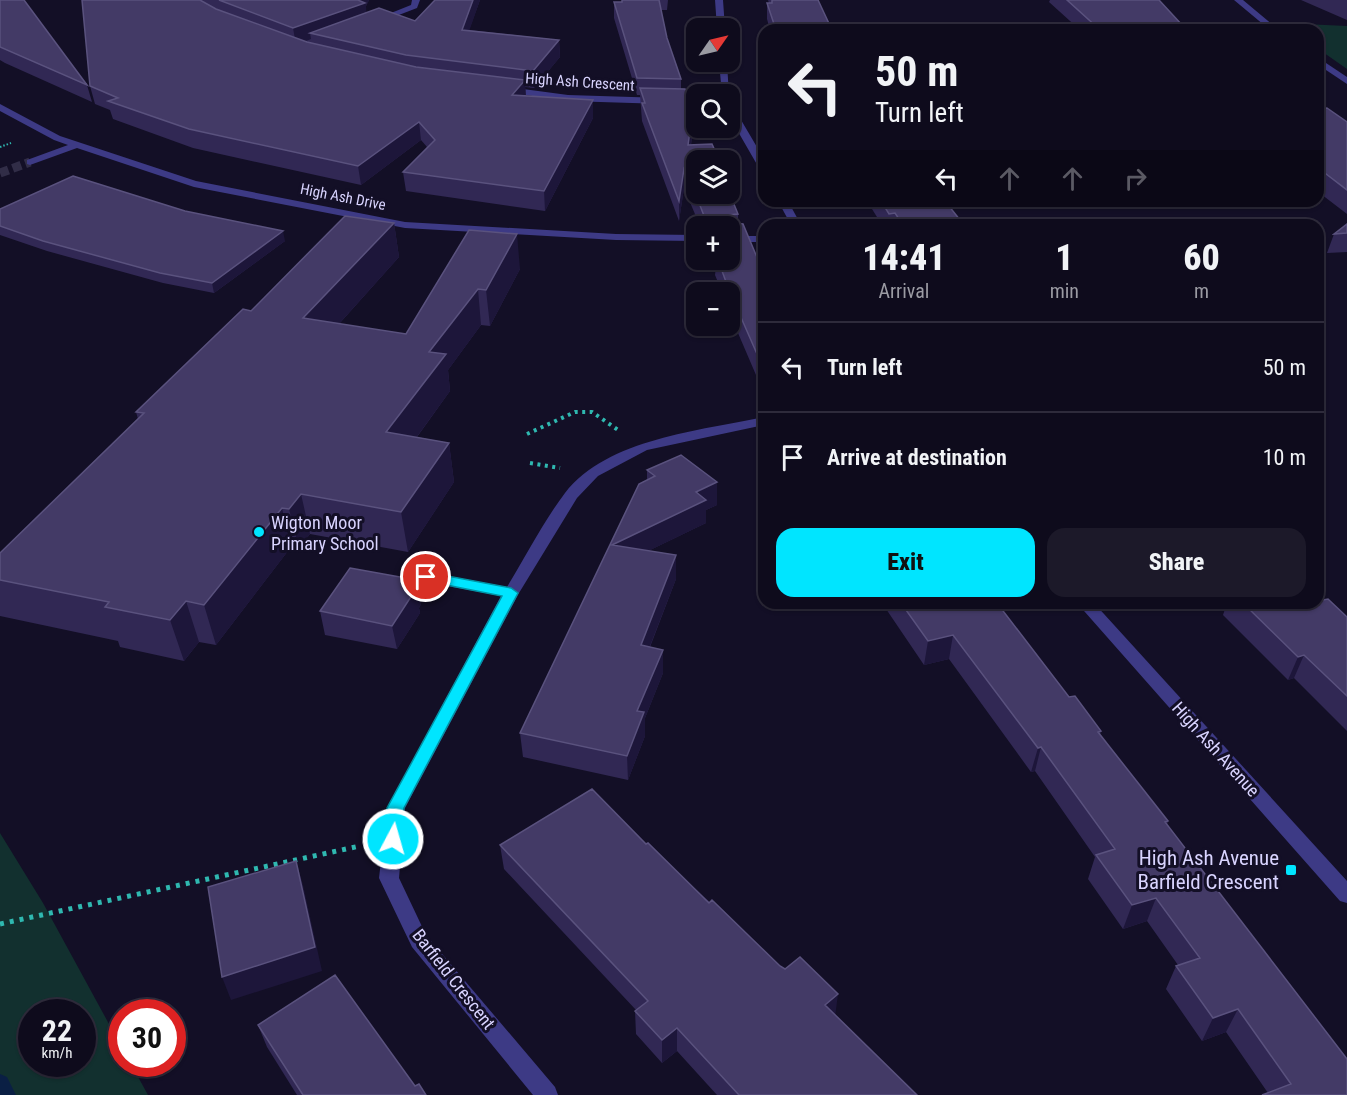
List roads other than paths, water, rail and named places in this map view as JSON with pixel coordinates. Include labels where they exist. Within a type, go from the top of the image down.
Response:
[{"type":"street","points":[[360,26],[414,6],[416,0]]},
{"type":"street","points":[[719,0],[720,18]]},
{"type":"street","points":[[1239,0],[1268,24]]},
{"type":"street","points":[[1324,65],[1347,81]]},
{"type":"street","name":"High Ash Crescent","points":[[499,89],[568,98],[686,102]]},
{"type":"street","name":"High Ash Drive","points":[[0,107],[57,138],[194,184],[405,225],[616,237],[686,238]]},
{"type":"street","points":[[740,127],[758,158]]},
{"type":"street","points":[[30,162],[76,145]]},
{"type":"street","points":[[740,239],[758,239]]},
{"type":"street","name":"Barfield Crescent","points":[[547,1095],[419,941],[389,878],[396,808],[511,593],[572,495],[593,473],[644,447],[758,422]]},
{"type":"street","points":[[426,577],[511,593]]},
{"type":"street","name":"High Ash Avenue","points":[[1089,609],[1347,895]]},
{"type":"waterway","points":[[0,1084],[6,1095]]},
{"type":"tunnel","points":[[0,173],[30,162]]},
{"type":"place","name":"Wigton Moor Primary School","points":[[259,532]]},
{"type":"place","name":"High Ash Avenue Barfield Crescent","points":[[1291,870]]}]
